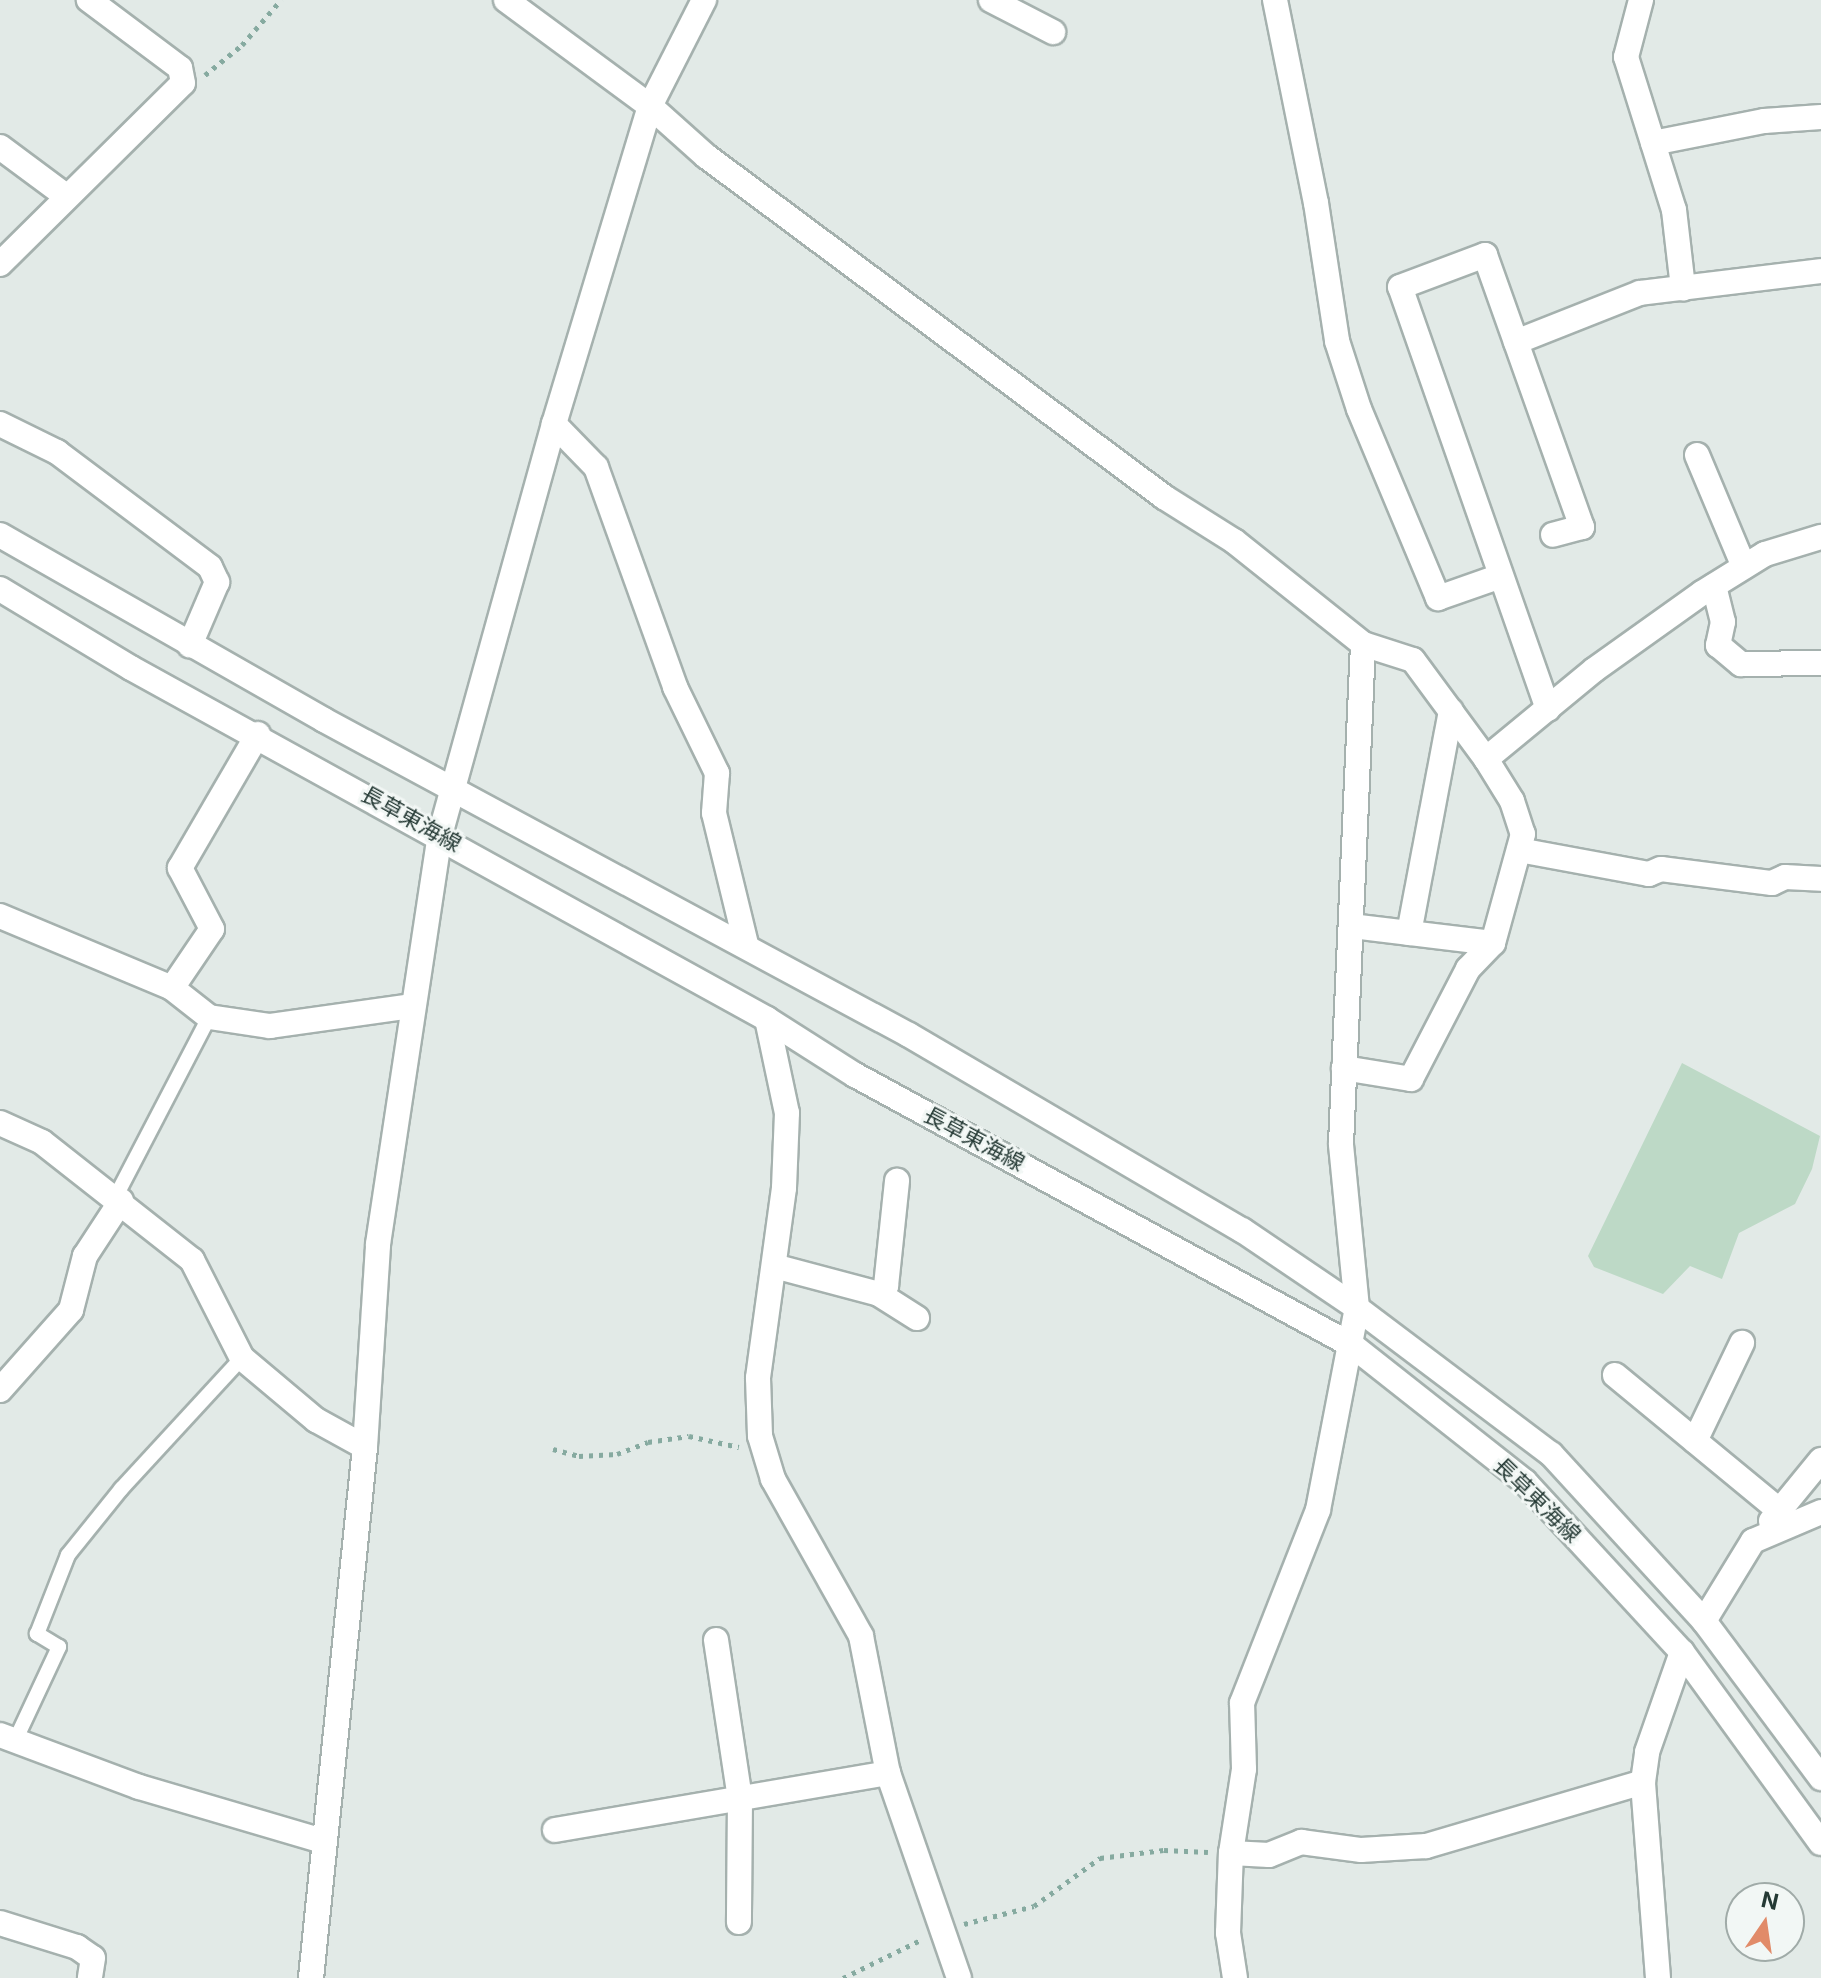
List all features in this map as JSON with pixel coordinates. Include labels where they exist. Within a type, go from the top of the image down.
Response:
[{"type":"street","points":[[0,264],[183,83],[180,68],[89,0]]},
{"type":"street","points":[[506,0],[650,106],[706,156],[1164,497],[1234,541],[1363,644],[1413,660],[1486,759],[1512,801],[1523,834],[1493,943],[1468,969],[1445,1022],[1411,1079],[1344,1068]]},
{"type":"street","points":[[311,1978],[322,1841],[365,1447],[378,1244],[440,835],[554,424],[650,106],[704,0]]},
{"type":"street","points":[[991,0],[1053,32]]},
{"type":"street","points":[[1275,0],[1316,203],[1337,341],[1359,409],[1438,598],[1498,577]]},
{"type":"street","points":[[1641,0],[1626,57],[1674,210],[1683,288]]},
{"type":"street","points":[[1653,143],[1764,121],[1821,117]]},
{"type":"street","points":[[0,147],[66,196]]},
{"type":"street","points":[[1548,709],[1498,577],[1400,287],[1485,255],[1582,527],[1553,535]]},
{"type":"street","points":[[1516,342],[1640,293],[1821,271]]},
{"type":"street","points":[[0,424],[57,452],[210,567],[217,582],[190,645]]},
{"type":"street","points":[[554,424],[596,467],[669,673],[717,773],[714,813],[746,944]]},
{"type":"street","points":[[1697,455],[1744,567]]},
{"type":"street","name":"長草東海線","points":[[0,535],[190,645],[453,790],[746,944],[1242,1230],[1357,1308],[1551,1454],[1704,1621],[1821,1778]]},
{"type":"street","points":[[1486,759],[1714,586],[1765,554],[1821,537]]},
{"type":"street","points":[[1714,586],[1723,622],[1718,645],[1741,664],[1821,663]]},
{"type":"street","name":"長草東海線","points":[[0,589],[131,668],[258,734],[657,961],[767,1019],[855,1075],[1353,1346],[1525,1482],[1682,1652],[1821,1843]]},
{"type":"street","points":[[1235,1978],[1228,1933],[1231,1853],[1244,1769],[1242,1703],[1318,1510],[1353,1346],[1357,1308],[1341,1144],[1363,644]]},
{"type":"street","points":[[1409,933],[1451,711]]},
{"type":"street","points":[[172,988],[212,929],[180,868],[258,734]]},
{"type":"street","points":[[1519,850],[1649,874],[1661,869],[1772,883],[1785,877],[1821,879]]},
{"type":"street","points":[[0,916],[172,988],[209,1017],[270,1026],[412,1006]]},
{"type":"street","points":[[1352,926],[1493,943]]},
{"type":"street","points":[[767,1019],[787,1113],[784,1188],[758,1378],[760,1436],[773,1479],[861,1636],[888,1773],[959,1978]]},
{"type":"street","points":[[0,1123],[42,1142],[192,1260],[242,1358],[316,1420],[365,1447]]},
{"type":"street","points":[[879,1294],[886,1286],[897,1181]]},
{"type":"street","points":[[4,1380],[71,1310],[85,1256],[118,1199]]},
{"type":"street","points":[[774,1266],[879,1294],[917,1318]]},
{"type":"street","points":[[1695,1441],[1742,1343]]},
{"type":"street","points":[[1615,1375],[1780,1511]]},
{"type":"street","points":[[1704,1621],[1753,1541],[1821,1460]]},
{"type":"street","points":[[1753,1541],[1821,1512]]},
{"type":"street","points":[[716,1640],[740,1799],[739,1922]]},
{"type":"street","points":[[1658,1978],[1643,1782],[1647,1752],[1682,1652]]},
{"type":"street","points":[[8,1738],[139,1787],[322,1841]]},
{"type":"street","points":[[555,1830],[888,1773]]},
{"type":"street","points":[[1231,1853],[1269,1855],[1301,1842],[1361,1850],[1426,1846],[1643,1782]]},
{"type":"street","points":[[0,1923],[77,1947],[93,1958],[90,1978]]},
{"type":"lane","points":[[118,1199],[209,1017]]},
{"type":"lane","points":[[8,1738],[59,1647],[37,1634],[68,1555],[121,1489],[242,1358]]},
{"type":"path","points":[[183,83],[200,79],[242,45],[281,0]]},
{"type":"path","points":[[553,1449],[579,1456],[617,1454],[648,1442],[689,1436],[745,1448]]},
{"type":"path","points":[[843,1978],[941,1930],[1034,1906],[1100,1858],[1164,1850],[1231,1853]]},
{"type":"green space","points":[[1682,1063],[1820,1136],[1812,1169],[1795,1204],[1739,1233],[1722,1279],[1690,1266],[1663,1294],[1594,1267],[1588,1256]]}]
